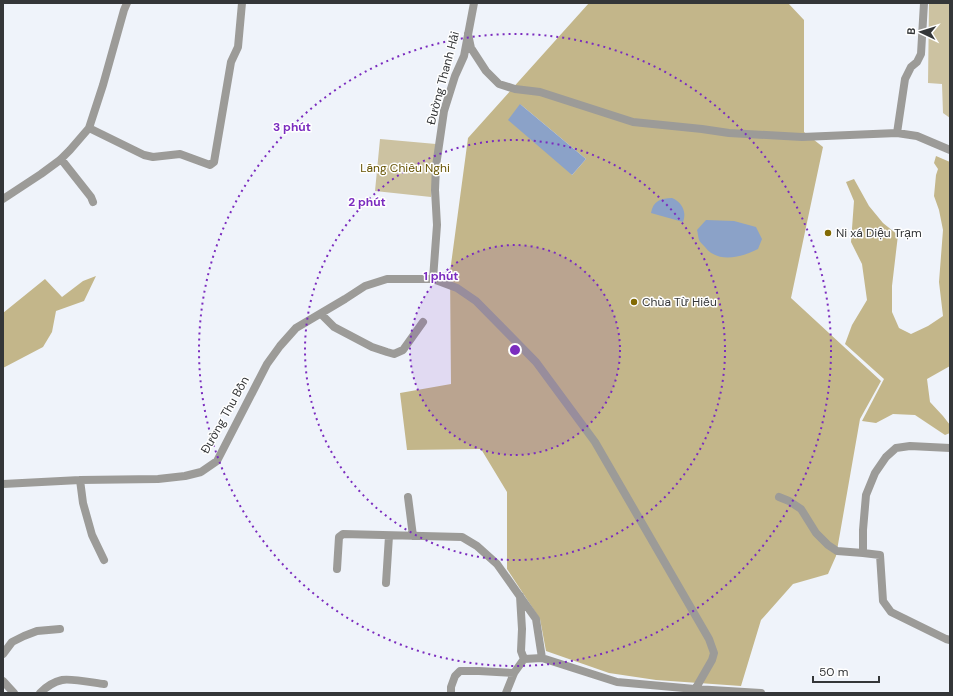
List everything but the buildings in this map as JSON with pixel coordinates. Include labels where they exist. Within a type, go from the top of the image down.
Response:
[{"type":"street","points":[[3,199],[35,178],[61,158],[89,128],[124,10],[128,3]]},
{"type":"street","points":[[89,128],[144,156],[153,157],[180,154],[210,165],[214,162],[231,62],[238,47],[242,3]]},
{"type":"street","name":"Đường Thanh Hải","points":[[434,279],[437,225],[435,190],[436,166],[444,111],[464,56],[474,3]]},
{"type":"street","points":[[897,133],[905,79],[911,67],[917,62],[921,54],[924,3]]},
{"type":"street","points":[[468,34],[471,48],[486,71],[499,84],[515,89],[540,92],[633,122],[729,133],[802,137],[897,133],[917,136],[950,150]]},
{"type":"street","points":[[61,158],[91,197],[93,202]]},
{"type":"street","name":"Đường Thu Bồn","points":[[3,484],[158,478],[185,476],[201,472],[217,461],[267,364],[296,328],[365,286],[387,279],[434,279]]},
{"type":"street","points":[[434,279],[457,288],[476,301],[536,362],[596,442],[709,639],[714,653],[712,660],[694,691]]},
{"type":"street","points":[[321,314],[334,327],[372,346],[394,354],[403,350],[422,322]]},
{"type":"street","points":[[863,553],[866,495],[875,473],[886,456],[896,448],[910,446],[950,448]]},
{"type":"street","points":[[80,480],[83,503],[92,535],[104,560]]},
{"type":"street","points":[[408,497],[413,536]]},
{"type":"street","points":[[779,497],[789,501],[801,509],[816,533],[828,546],[837,551],[880,555],[883,601],[891,612],[946,640],[950,640]]},
{"type":"street","points":[[337,569],[339,538],[343,534],[462,538],[478,546],[497,564],[536,619],[542,658]]},
{"type":"street","points":[[386,583],[389,536]]},
{"type":"street","points":[[520,596],[522,628],[521,651],[524,659]]},
{"type":"street","points":[[3,654],[12,642],[24,636],[37,631],[60,629]]},
{"type":"street","points":[[524,659],[542,658],[617,682],[694,691],[761,693]]},
{"type":"street","points":[[506,693],[514,673],[524,659]]},
{"type":"street","points":[[451,693],[454,676],[460,671],[514,673]]},
{"type":"street","points":[[40,693],[46,687],[64,679],[104,684]]},
{"type":"street","points":[[3,681],[14,693]]},
{"type":"green space","points":[[929,3],[950,3],[950,118],[943,113],[942,84],[928,83]]},
{"type":"green space","name":"Lăng Chiêu Nghi","points":[[380,139],[436,144],[431,197],[375,191]]},
{"type":"shaded area","points":[[589,3],[788,3],[804,20],[804,132],[823,147],[791,298],[881,381],[860,419],[836,556],[828,574],[793,584],[761,620],[741,686],[656,680],[609,673],[546,651],[540,619],[507,569],[507,492],[481,449],[407,450],[400,393],[451,384],[450,272],[468,138]],"holes":[[[520,104],[586,159],[572,175]]]},
{"type":"shaded area","points":[[936,156],[950,162],[950,366],[927,379],[930,402],[950,425],[950,433],[945,435],[915,415],[893,414],[876,423],[862,421],[884,379],[845,344],[852,325],[867,300],[862,264],[851,242],[854,201],[846,182],[854,179],[869,206],[883,223],[898,235],[892,286],[892,312],[899,328],[911,334],[928,326],[943,316],[939,282],[943,230],[939,210],[934,196],[938,169],[934,163]]},
{"type":"shaded area","points":[[96,276],[84,301],[56,311],[52,332],[43,347],[3,368],[3,313],[45,279],[62,297],[83,281]]},
{"type":"water","points":[[520,104],[586,159],[572,175],[508,120]]},
{"type":"water","points":[[672,198],[676,200],[683,208],[683,222],[651,213],[658,201]]},
{"type":"water","points":[[706,220],[734,221],[756,227],[762,239],[758,249],[738,256],[717,256],[710,252],[699,241],[697,230]]},
{"type":"place","name":"Ni xá Diệu Trạm","points":[[828,233]]},
{"type":"place","name":"Chùa Từ Hiếu","points":[[634,302]]}]
